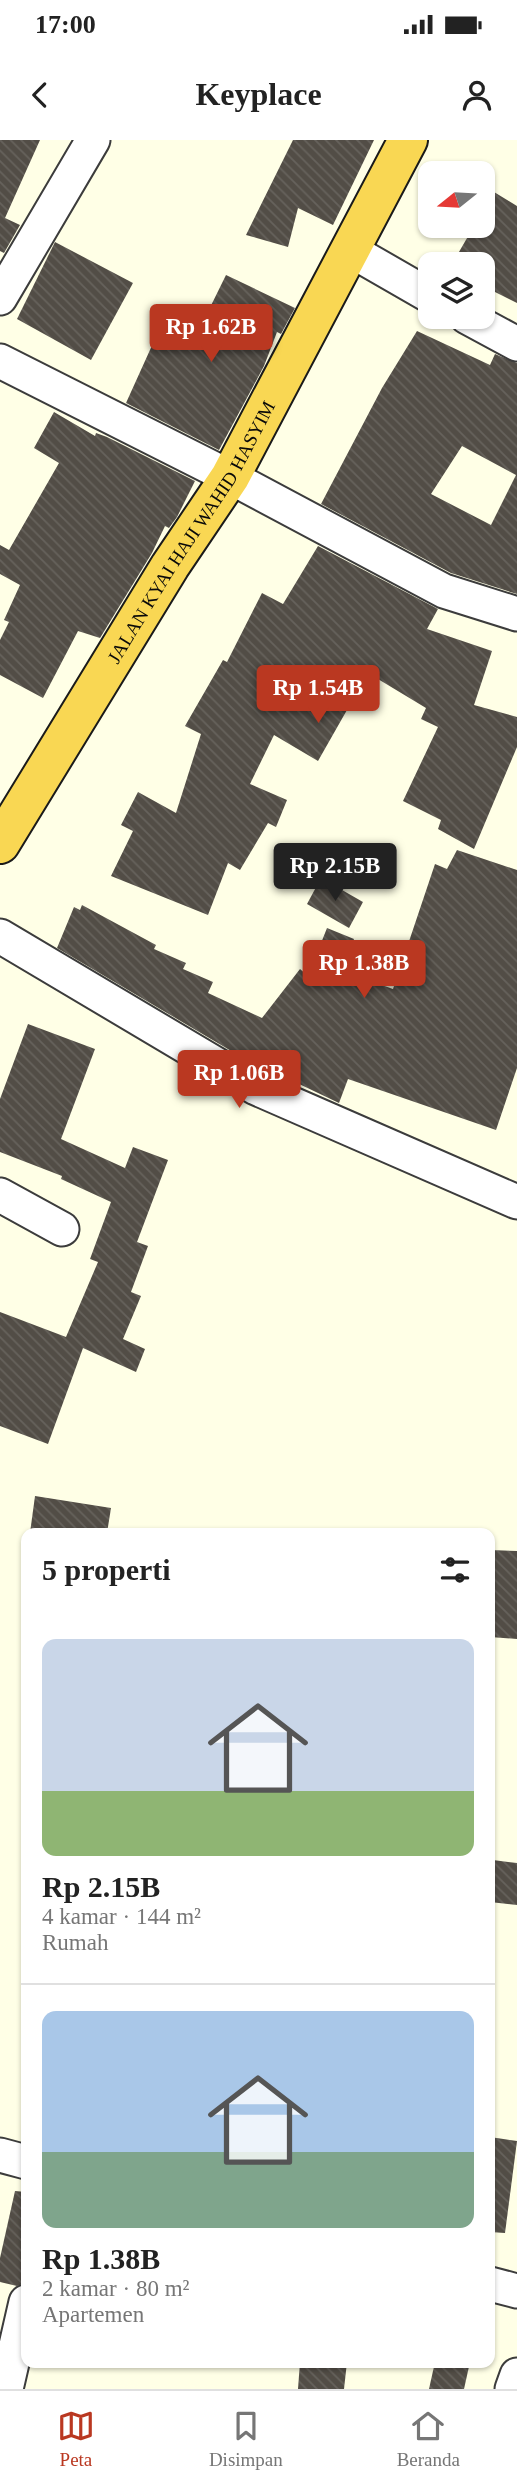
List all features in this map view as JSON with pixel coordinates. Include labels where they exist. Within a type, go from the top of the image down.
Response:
[{"type":"highway","name":"JALAN KYAI HAJI WAHID HASYIM","points":[[0,844],[170,566],[230,477],[408,140]]},
{"type":"street","points":[[0,298],[93,140]]},
{"type":"street","points":[[350,250],[418,289]]},
{"type":"street","points":[[489,329],[517,344]]},
{"type":"street","points":[[0,361],[230,477],[444,591],[517,614]]},
{"type":"street","points":[[0,936],[256,1088],[517,1202]]},
{"type":"street","points":[[0,1195],[62,1229]]},
{"type":"street","points":[[0,2155],[21,2161]]},
{"type":"street","points":[[495,2285],[517,2291]]},
{"type":"street","points":[[6,2389],[21,2324]]},
{"type":"street","points":[[512,2389],[517,2375]]},
{"type":"building","points":[[0,140],[40,140],[5,218],[20,225],[4,253],[0,251]]},
{"type":"building","points":[[293,140],[374,140],[333,225],[298,208],[288,247],[246,235]]},
{"type":"building","points":[[495,193],[517,206],[517,303],[495,292],[495,252],[459,252],[467,238],[495,238]]},
{"type":"building","points":[[55,242],[133,283],[91,360],[17,319]]},
{"type":"building","points":[[226,275],[295,308],[281,334],[277,332],[264,366],[219,450],[126,403],[159,330],[176,337],[181,327],[197,334]]},
{"type":"building","points":[[417,331],[490,365],[495,354],[517,363],[517,594],[451,573],[321,504],[382,388]],"holes":[[[462,446],[516,475],[491,525],[431,494]]]},
{"type":"building","points":[[54,412],[95,436],[96,433],[107,437],[195,481],[177,517],[169,528],[165,526],[152,553],[100,638],[78,631],[43,698],[0,675],[0,640],[9,622],[4,620],[20,585],[0,574],[0,545],[9,550],[59,463],[34,448]]},
{"type":"building","points":[[318,546],[438,609],[427,629],[492,651],[474,705],[517,717],[517,747],[474,849],[438,829],[441,820],[403,801],[438,727],[421,719],[426,708],[368,673],[318,761],[274,735],[250,784],[287,800],[276,827],[268,823],[240,870],[228,863],[208,915],[111,876],[133,831],[121,825],[138,792],[176,813],[201,734],[185,726],[223,660],[227,662],[262,593],[283,604]]},
{"type":"building","points":[[457,850],[517,870],[517,1068],[496,1130],[348,1079],[339,1103],[238,1055],[57,948],[74,907],[80,910],[82,905],[156,945],[154,949],[186,963],[183,969],[213,982],[208,993],[262,1018],[300,969],[308,976],[327,928],[354,939],[342,971],[393,989],[435,864],[447,869]]},
{"type":"building","points":[[321,878],[363,902],[349,928],[307,904]]},
{"type":"building","points":[[28,1024],[95,1049],[61,1139],[125,1168],[133,1147],[168,1160],[137,1242],[148,1246],[131,1292],[141,1296],[123,1339],[145,1349],[136,1372],[83,1348],[48,1444],[0,1426],[0,1312],[66,1337],[98,1262],[90,1259],[111,1202],[61,1179],[62,1176],[0,1152],[0,1099]]},
{"type":"building","points":[[35,1496],[111,1508],[108,1528],[31,1528]]},
{"type":"building","points":[[495,1550],[517,1551],[517,1639],[495,1637]]},
{"type":"building","points":[[495,1860],[517,1863],[517,1905],[495,1903]]},
{"type":"building","points":[[495,2138],[517,2141],[505,2233],[495,2232]]},
{"type":"building","points":[[15,2191],[21,2192],[21,2285],[0,2282],[0,2258]]},
{"type":"building","points":[[300,2368],[346,2368],[344,2389],[298,2389]]},
{"type":"building","points":[[434,2368],[469,2368],[464,2389],[429,2389]]}]
